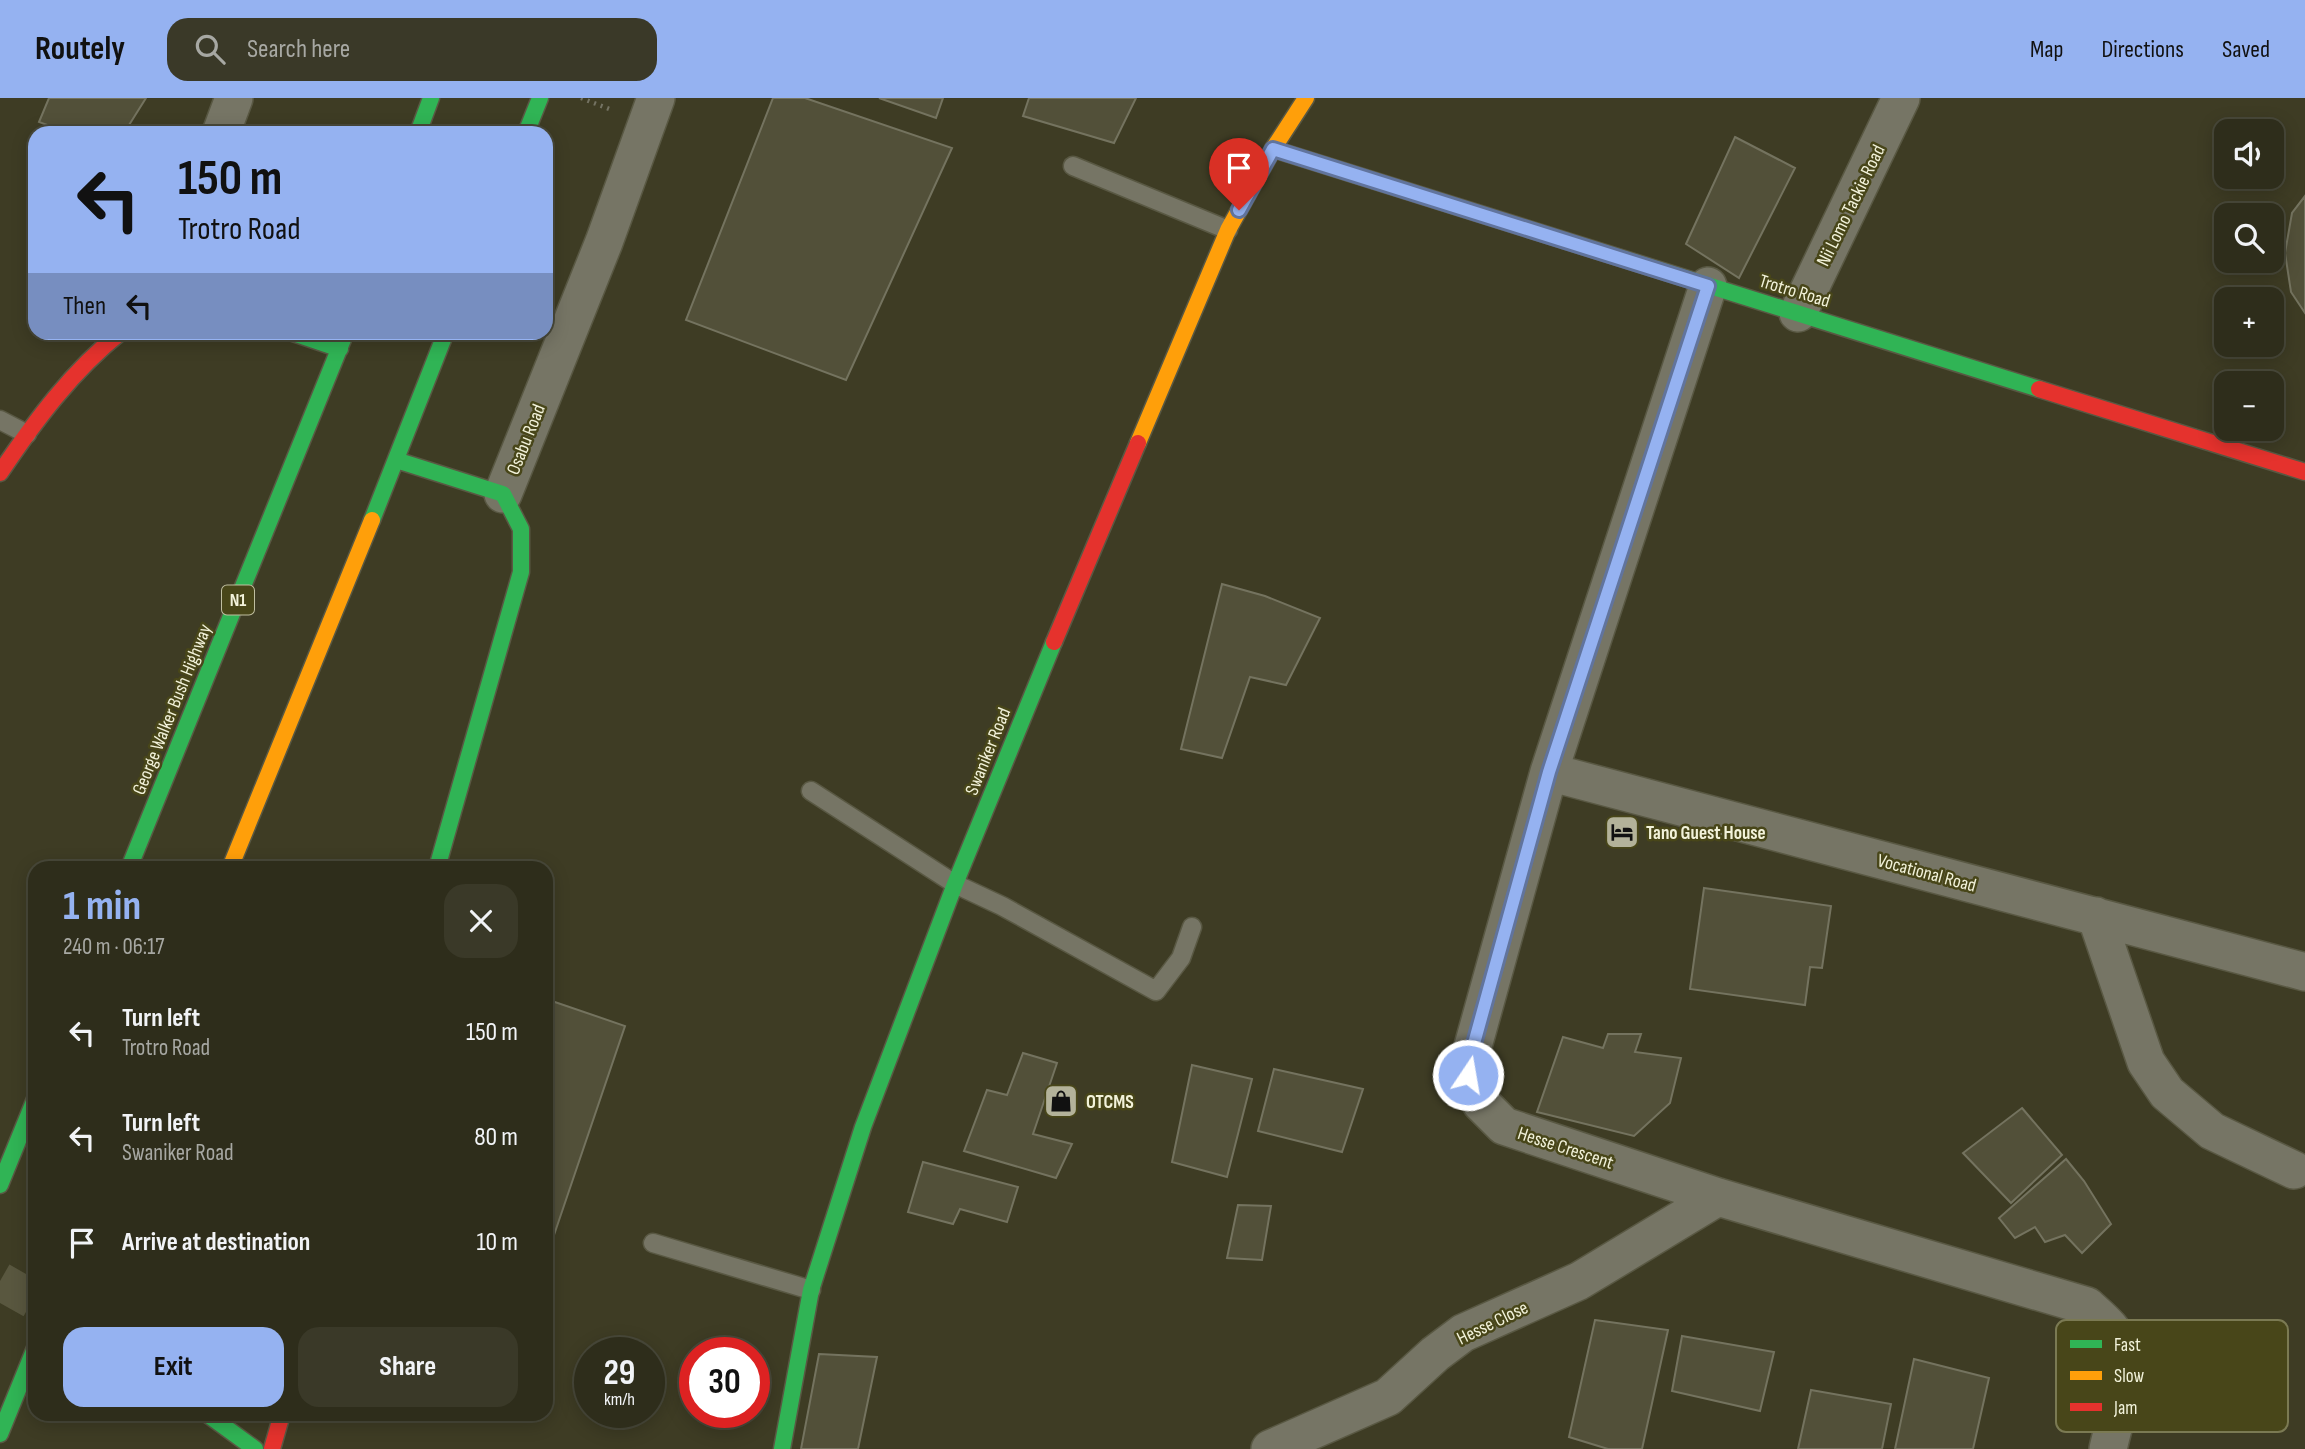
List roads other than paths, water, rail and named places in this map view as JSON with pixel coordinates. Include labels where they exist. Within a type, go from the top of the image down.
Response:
[{"type":"main road","points":[[421,126],[431,98]]},
{"type":"main road","points":[[529,126],[540,98]]},
{"type":"main road","name":"Swaniker Road","points":[[782,1449],[811,1290],[863,1127],[955,884],[1228,230],[1273,149],[1306,98]]},
{"type":"main road","name":"Trotro Road","points":[[1273,149],[2305,472]]},
{"type":"main road","points":[[0,473],[27,434],[110,340]]},
{"type":"main road","points":[[314,340],[340,349]]},
{"type":"main road","name":"George Walker Bush Highway","points":[[132,861],[343,340]]},
{"type":"main road","points":[[233,861],[443,340]]},
{"type":"main road","points":[[396,460],[503,494]]},
{"type":"main road","name":"Osabu Road","points":[[439,861],[520,572],[521,529],[503,494]]},
{"type":"main road","points":[[0,1185],[28,1116]]},
{"type":"main road","points":[[0,1434],[28,1365]]},
{"type":"main road","points":[[217,1421],[255,1449]]},
{"type":"main road","points":[[272,1449],[280,1421]]},
{"type":"street","points":[[224,126],[234,98]]},
{"type":"street","name":"Osabu Road","points":[[503,494],[604,243],[656,98]]},
{"type":"street","name":"Nii Lomo Tackie Road","points":[[1798,313],[1901,98]]},
{"type":"street","name":"Hesse Crescent","points":[[1708,286],[1549,772],[1470,1058],[1468,1075],[1471,1085],[1481,1103],[1504,1126],[1718,1197],[2087,1306],[2102,1320]]},
{"type":"street","name":"Vocational Road","points":[[1549,772],[2305,972]]},
{"type":"street","points":[[2096,916],[2146,1062],[2167,1093],[2212,1131],[2294,1170]]},
{"type":"street","name":"Hesse Close","points":[[1270,1449],[1388,1397],[1435,1354],[1463,1333],[1579,1281],[1718,1197]]},
{"type":"lane","points":[[1073,166],[1228,230]]},
{"type":"lane","points":[[0,420],[27,434]]},
{"type":"lane","points":[[811,791],[955,884],[1002,906],[1156,991],[1181,958],[1192,927]]},
{"type":"lane","points":[[653,1243],[811,1290]]},
{"type":"tunnel","points":[[0,1281],[28,1297]]},
{"type":"place","name":"Tano Guest House","points":[[1622,832]]},
{"type":"place","name":"OTCMS","points":[[1061,1101]]}]
